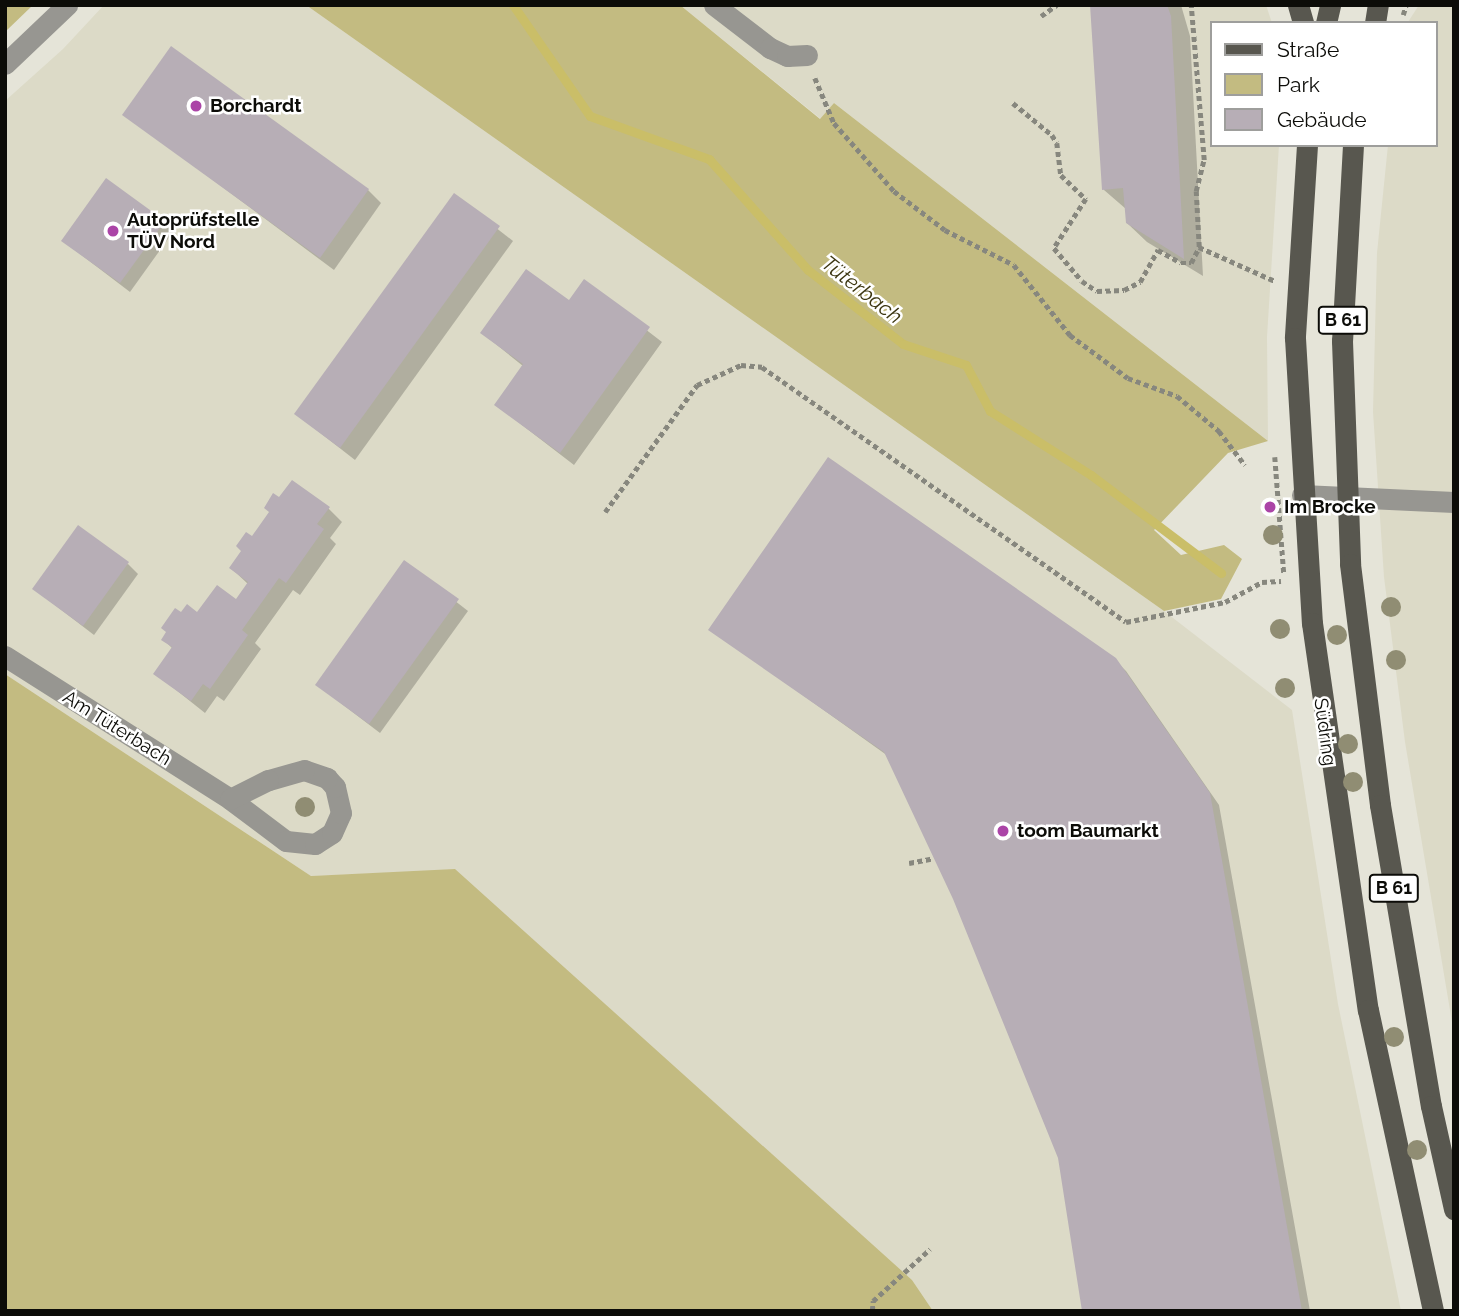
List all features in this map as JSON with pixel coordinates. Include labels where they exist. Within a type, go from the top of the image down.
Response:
[{"type":"main road","name":"Südring","points":[[1307,147],[1296,326],[1302,495],[1312,623],[1342,853],[1368,1010],[1433,1311]]},
{"type":"main road","name":"B 61","points":[[1353,147],[1343,314],[1346,496],[1380,805],[1431,1106],[1454,1209]]},
{"type":"street","points":[[5,64],[66,5]]},
{"type":"street","points":[[714,5],[770,48],[787,56],[807,55]]},
{"type":"street","points":[[1302,495],[1454,502]]},
{"type":"street","name":"Am Tüterbach","points":[[5,656],[298,845],[326,838],[341,813],[335,787],[327,778],[304,770],[268,780],[230,799]]},
{"type":"path","points":[[1041,16],[1057,5]]},
{"type":"path","points":[[1013,103],[1052,135],[1057,143],[1061,175],[1086,199],[1054,248],[1082,281],[1097,291],[1124,290],[1140,282],[1158,250],[1181,263],[1191,263],[1199,247],[1196,191],[1204,160],[1191,5]]},
{"type":"path","points":[[807,55],[834,123],[894,191],[945,230],[1014,265],[1070,335],[1128,378],[1177,396],[1219,431],[1245,465]]},
{"type":"path","points":[[1199,247],[1277,281]]},
{"type":"path","points":[[605,512],[696,385],[741,365],[762,367],[1126,622],[1226,602],[1262,582],[1282,581]]},
{"type":"path","points":[[909,863],[934,858]]},
{"type":"path","points":[[872,1311],[873,1301],[930,1249]]},
{"type":"shaded area","points":[[104,5],[306,5],[1164,611],[1292,710],[1338,1004],[1401,1311],[933,1311],[912,1280],[455,870],[311,876],[5,674],[5,101],[63,49]]},
{"type":"shaded area","points":[[680,5],[1266,5],[1271,21],[1210,21],[1210,147],[1279,147],[1267,337],[1268,441],[834,103],[821,119]]},
{"type":"shaded area","points":[[1419,5],[1454,5],[1454,1034],[1405,742],[1384,577],[1373,412],[1377,253],[1388,147],[1438,147],[1438,21],[1409,21]]},
{"type":"green space","points":[[5,5],[33,5],[5,32]]},
{"type":"green space","points":[[306,5],[680,5],[820,119],[834,103],[1268,441],[1228,453],[1154,530],[1181,555],[1224,545],[1242,559],[1221,599],[1164,611]]},
{"type":"green space","points":[[5,674],[311,876],[455,869],[912,1280],[933,1311],[5,1311]]},
{"type":"building","points":[[1090,5],[1167,5],[1171,16],[1184,259],[1126,223],[1123,188],[1102,190]]},
{"type":"building","points":[[171,46],[369,189],[320,258],[122,115]]},
{"type":"building","name":"Autoprüfstelle TÜV Nord","points":[[106,178],[165,221],[120,283],[61,241]]},
{"type":"building","points":[[454,193],[500,226],[340,448],[294,414]]},
{"type":"building","points":[[526,269],[569,300],[584,279],[650,327],[560,453],[494,405],[523,364],[480,333]]},
{"type":"building","points":[[828,457],[1116,658],[1210,793],[1302,1311],[1082,1311],[1058,1158],[953,899],[884,752],[708,630]]},
{"type":"building","points":[[292,480],[330,507],[317,524],[324,529],[286,583],[279,578],[242,630],[248,635],[210,689],[203,684],[191,701],[153,674],[172,647],[161,640],[166,632],[161,628],[175,608],[181,612],[187,604],[197,612],[217,585],[236,599],[248,582],[229,568],[241,551],[236,546],[246,532],[252,536],[269,512],[264,508],[273,493],[279,497]]},
{"type":"building","points":[[78,525],[129,562],[83,626],[32,589]]},
{"type":"building","points":[[404,560],[459,599],[369,724],[315,685]]},
{"type":"waterway","name":"Tüterbach","points":[[513,5],[590,116],[709,159],[808,270],[903,344],[966,365],[990,411],[1091,475],[1221,573]]},
{"type":"place","name":"Borchardt","points":[[196,106]]},
{"type":"place","name":"Autoprüfstelle TÜV Nord","points":[[113,231]]},
{"type":"place","name":"Im Brocke","points":[[1270,507]]},
{"type":"place","name":"toom Baumarkt","points":[[1003,831]]}]
